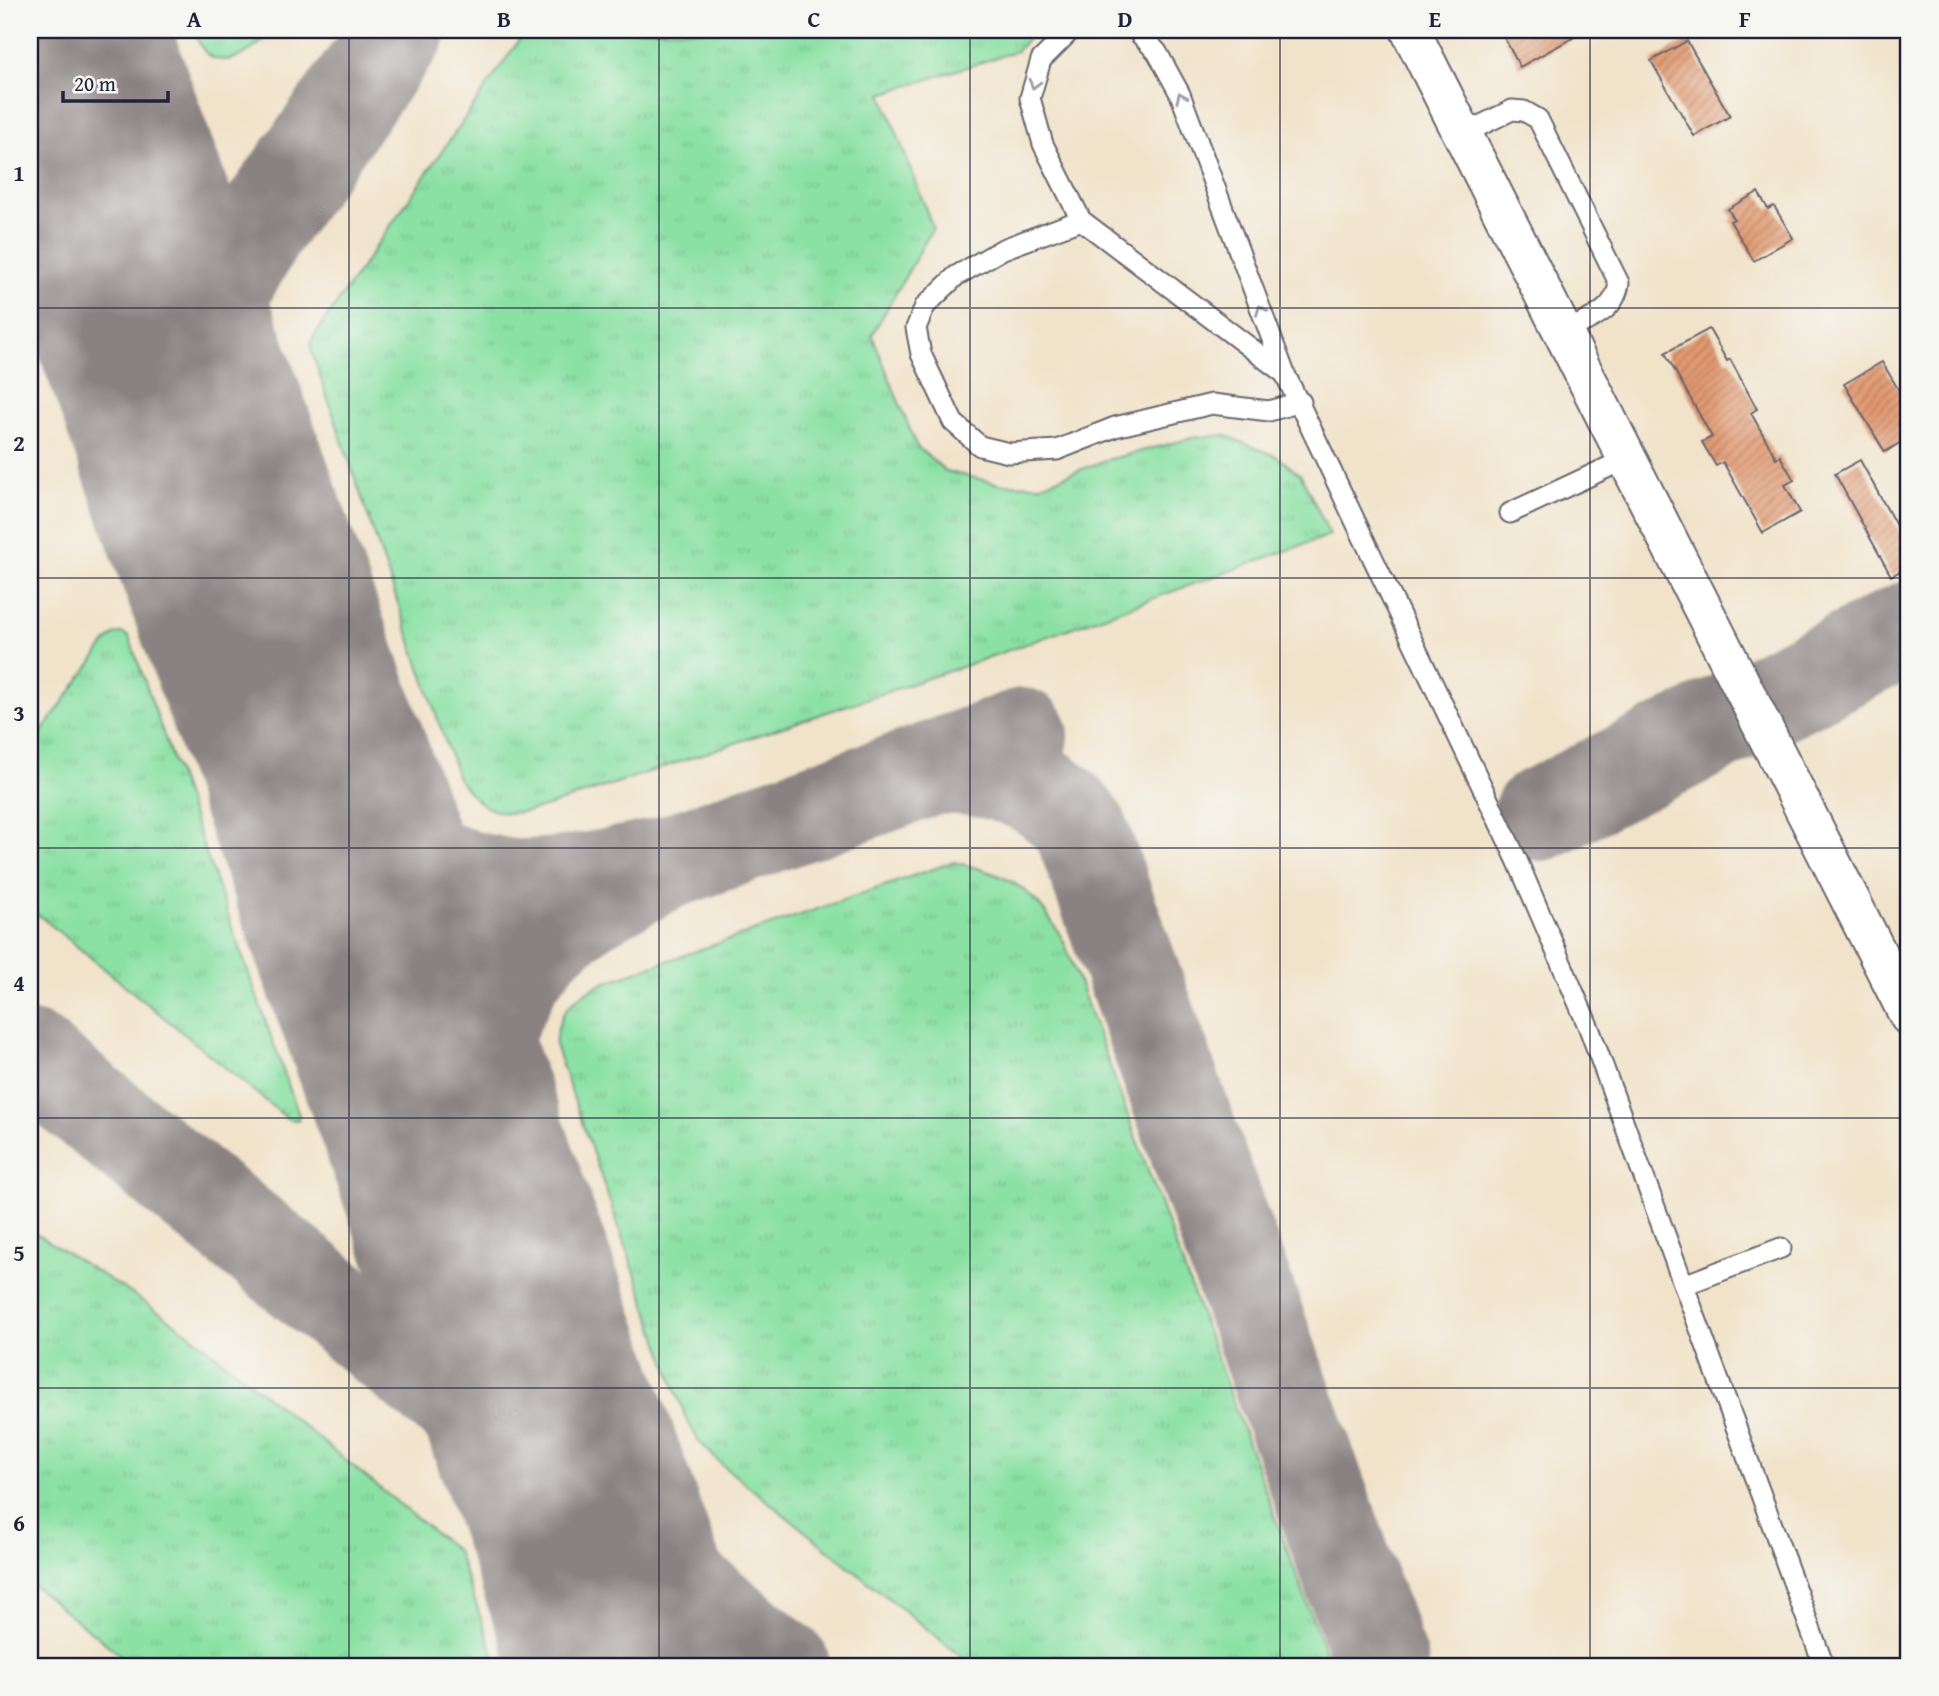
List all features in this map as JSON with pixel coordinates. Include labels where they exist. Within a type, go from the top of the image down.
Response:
[{"type":"street","points":[[1410,30],[1909,1016]]},
{"type":"lane","points":[[1071,30],[1041,60],[1030,98],[1043,144],[1081,220],[1285,374]]},
{"type":"lane","points":[[1136,30],[1157,52],[1180,94],[1285,374],[1301,402],[1522,872],[1589,1028],[1824,1666]]},
{"type":"lane","points":[[1463,134],[1512,110],[1524,111],[1538,120],[1619,283],[1617,296],[1609,307],[1564,332]]},
{"type":"lane","points":[[1081,220],[1003,249],[956,276],[925,306],[916,328],[921,354],[953,422],[980,446],[1009,453],[1057,450],[1115,427],[1212,404],[1269,411],[1301,402]]},
{"type":"lane","points":[[1510,513],[1628,458]]},
{"type":"lane","points":[[1684,1285],[1782,1248]]},
{"type":"green space","points":[[194,30],[272,30],[252,50],[224,60],[215,59],[202,49]]},
{"type":"green space","points":[[526,30],[1041,30],[1030,36],[1017,51],[882,94],[933,228],[872,335],[917,447],[946,471],[999,484],[1041,485],[1103,461],[1192,438],[1224,435],[1276,456],[1301,475],[1330,535],[973,663],[548,806],[508,813],[486,807],[467,791],[458,778],[311,350],[312,339]]},
{"type":"green space","points":[[122,633],[129,637],[299,1115],[298,1120],[288,1119],[30,908],[30,748],[105,644],[114,635]]},
{"type":"green space","points":[[953,862],[992,873],[1021,888],[1043,910],[1065,944],[1330,1666],[973,1666],[721,1464],[698,1440],[685,1416],[555,1045],[559,1023],[574,1001],[601,984]]},
{"type":"green space","points":[[30,1230],[134,1295],[190,1334],[457,1551],[498,1666],[134,1666],[30,1583]]},
{"type":"building","points":[[1500,30],[1577,30],[1580,34],[1520,67]]},
{"type":"building","points":[[1687,41],[1730,116],[1694,136],[1651,61]]},
{"type":"building","points":[[1758,192],[1768,209],[1774,206],[1793,238],[1754,261],[1730,221],[1734,219],[1728,209]]},
{"type":"building","points":[[1709,329],[1727,361],[1730,359],[1757,409],[1751,413],[1776,458],[1780,456],[1794,480],[1785,485],[1800,512],[1763,533],[1723,462],[1716,466],[1702,442],[1712,437],[1665,353]]},
{"type":"building","points":[[1882,362],[1909,407],[1909,437],[1885,452],[1844,384]]},
{"type":"building","points":[[1860,460],[1909,549],[1909,567],[1891,576],[1835,474]]},
{"type":"taxiway","points":[[206,471],[192,393],[193,363],[214,306],[259,227],[399,30]]},
{"type":"taxiway","points":[[1540,814],[1909,628]]},
{"type":"taxiway","points":[[1022,735],[933,768],[976,770],[1017,780],[1053,800],[1069,814],[1082,832],[1382,1666]]},
{"type":"taxiway","points":[[302,738],[341,786],[383,829],[407,848],[461,875],[510,886],[540,885],[594,878],[664,864],[587,905],[542,940],[516,972],[494,1016],[477,1067],[466,1124],[471,1210]]},
{"type":"taxiway","points":[[664,864],[933,768]]},
{"type":"taxiway","points":[[30,1058],[783,1666]]},
{"type":"runway","points":[[48,30],[634,1666]]}]
